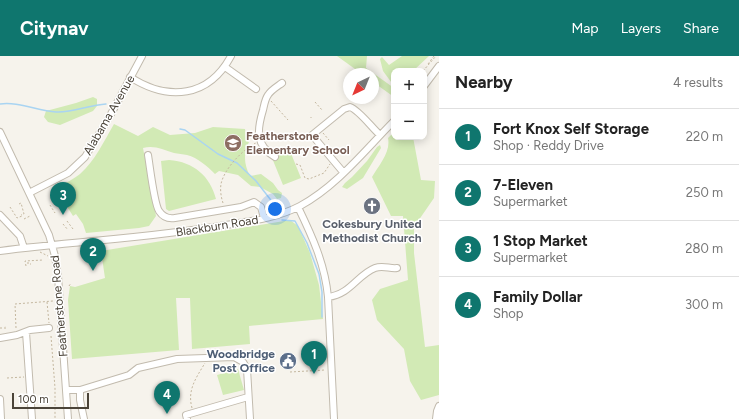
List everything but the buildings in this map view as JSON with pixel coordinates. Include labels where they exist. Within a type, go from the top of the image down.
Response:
[{"type":"street","name":"Alabama Avenue","points":[[29,193],[68,173],[85,157],[142,56]]},
{"type":"street","points":[[130,77],[155,89],[182,92],[195,89],[214,79],[225,67],[231,56]]},
{"type":"street","points":[[427,82],[439,66]]},
{"type":"street","points":[[225,67],[256,89]]},
{"type":"street","points":[[275,157],[268,152],[260,141],[258,125],[267,96],[282,83]]},
{"type":"street","points":[[343,172],[312,135],[348,107],[357,111],[380,135]]},
{"type":"street","name":"Blackburn Road","points":[[0,251],[52,244],[188,232],[264,218],[287,212],[316,196],[343,172],[391,124]]},
{"type":"street","name":"Featherstone Road","points":[[0,132],[52,244],[58,273],[68,419]]},
{"type":"street","points":[[148,156],[157,206],[163,215],[173,218],[245,206],[254,202],[261,207],[264,218]]},
{"type":"street","points":[[298,207],[311,233],[326,277],[334,419]]},
{"type":"street","points":[[0,215],[20,236],[24,248]]},
{"type":"street","points":[[328,297],[342,294],[374,268],[382,266],[397,268]]},
{"type":"street","points":[[0,338],[49,328]]},
{"type":"street","points":[[26,332],[32,419]]},
{"type":"street","points":[[66,390],[80,390],[129,375],[138,368],[177,359],[234,357],[242,362],[248,373],[250,419]]},
{"type":"street","points":[[80,390],[80,400],[84,419]]},
{"type":"street","points":[[187,419],[186,415],[248,397]]},
{"type":"street","points":[[0,400],[1,419]]},
{"type":"street","points":[[436,419],[439,406]]},
{"type":"path","points":[[425,68],[434,56]]},
{"type":"path","points":[[426,68],[436,56]]},
{"type":"path","points":[[267,96],[288,120]]},
{"type":"path","points":[[315,102],[322,110]]},
{"type":"path","points":[[224,210],[221,196],[221,185],[225,174],[246,148],[260,141]]},
{"type":"path","points":[[296,164],[300,165],[306,178],[309,179],[324,173],[327,166],[330,164]]},
{"type":"path","points":[[15,216],[17,218],[24,214],[21,203],[19,204]]},
{"type":"path","points":[[50,206],[55,213]]},
{"type":"path","points":[[10,207],[15,216]]},
{"type":"path","points":[[24,219],[30,216]]},
{"type":"path","points":[[67,221],[73,229]]},
{"type":"path","points":[[63,224],[68,230]]},
{"type":"path","points":[[85,254],[86,260]]},
{"type":"path","points":[[92,258],[92,263]]},
{"type":"path","points":[[26,266],[25,261],[43,260]]},
{"type":"path","points":[[28,261],[28,264],[31,264]]},
{"type":"path","points":[[69,286],[72,283]]},
{"type":"path","points":[[16,328],[15,304],[53,301]]},
{"type":"path","points":[[47,302],[49,328]]},
{"type":"path","points":[[0,328],[6,327]]},
{"type":"path","points":[[51,336],[55,419]]},
{"type":"path","points":[[193,413],[190,399],[191,389],[194,381],[208,358]]},
{"type":"path","points":[[290,372],[325,370]]},
{"type":"path","points":[[7,378],[29,376]]},
{"type":"green space","points":[[337,56],[367,56],[366,68],[354,68]]},
{"type":"green space","points":[[402,56],[429,56],[416,68],[391,68],[391,82],[383,71],[380,59],[382,57],[389,65]]},
{"type":"green space","points":[[379,77],[391,86],[391,95],[379,86]]},
{"type":"green space","points":[[93,97],[97,99],[97,106],[93,111],[60,125],[48,122],[44,117],[46,111]]},
{"type":"green space","points":[[114,124],[138,136],[153,127],[170,135],[195,133],[213,127],[245,129],[246,140],[249,142],[245,159],[246,168],[250,176],[261,174],[273,183],[282,193],[281,198],[277,199],[273,194],[260,187],[251,186],[238,175],[219,171],[215,174],[191,156],[174,153],[155,147],[147,147],[143,148],[156,216],[149,226],[86,233],[83,224],[76,214],[73,216],[63,200],[63,195],[58,187],[75,178],[85,169],[99,150]]},
{"type":"green space","points":[[391,135],[391,140],[414,140],[421,180],[435,181],[434,198],[414,227],[414,253],[425,347],[439,345],[439,395],[421,400],[410,381],[404,349],[377,320],[372,300],[380,289],[408,280],[403,216],[391,216],[372,177],[386,153],[388,148],[388,138]]},
{"type":"green space","points":[[380,145],[381,148],[363,178],[347,189],[342,187],[367,161]]},
{"type":"green space","points":[[290,151],[301,178],[283,185],[272,158]]},
{"type":"green space","points":[[169,160],[186,164],[200,172],[210,183],[216,199],[169,211],[166,209],[161,161]]},
{"type":"green space","points":[[290,220],[298,226],[310,253],[319,285],[323,319],[249,326],[250,344],[192,349],[190,298],[176,298],[179,350],[72,359],[68,300],[70,286],[75,287],[105,278],[101,251]]},
{"type":"green space","points":[[238,369],[244,390],[223,395],[217,375]]},
{"type":"waterway","points":[[0,104],[7,103],[56,112],[106,104]]},
{"type":"waterway","points":[[180,129],[185,130],[218,154],[237,163],[256,181],[277,208]]},
{"type":"waterway","points":[[282,220],[295,221],[307,243],[319,274],[322,292],[322,317]]},
{"type":"place","name":"Featherstone Elementary School","points":[[233,143]]},
{"type":"place","name":"Cokesbury United Methodist Church","points":[[372,206]]},
{"type":"place","name":"1 Stop Market","points":[[63,215]]},
{"type":"place","name":"7-Eleven","points":[[93,271]]},
{"type":"place","name":"Woodbridge Post Office","points":[[288,361]]},
{"type":"place","name":"Fort Knox Self Storage","points":[[314,374]]},
{"type":"place","name":"Family Dollar","points":[[167,414]]}]
